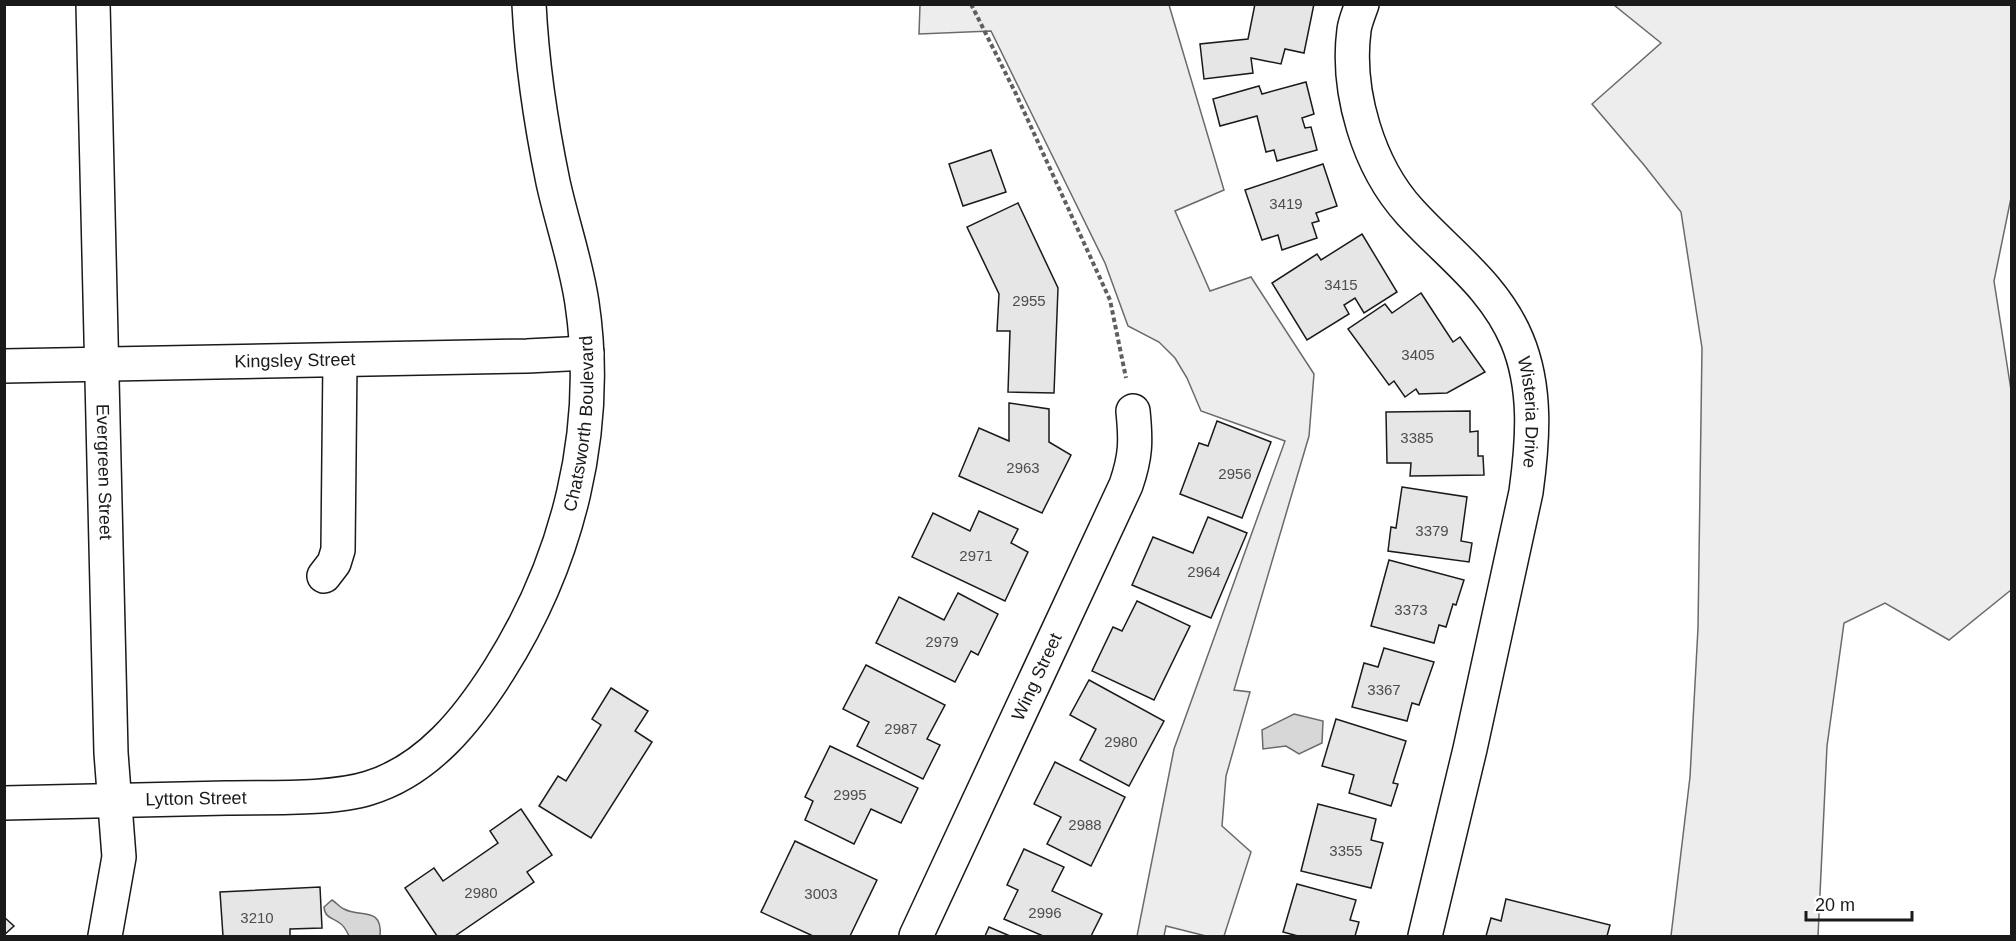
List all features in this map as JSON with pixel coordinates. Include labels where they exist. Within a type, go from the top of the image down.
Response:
[{"type":"street","name":"Evergreen Street","points":[[93,4],[100,364],[114,800],[119,857],[105,936]]},
{"type":"street","name":"Chatsworth Boulevard","points":[[386,782],[422,761],[453,732],[496,675],[530,616],[554,557],[579,473],[587,403],[586,354],[578,283],[545,141],[533,59],[529,4]]},
{"type":"street","name":"Wisteria Drive","points":[[1362,4],[1354,28],[1352,72],[1356,105],[1367,138],[1385,176],[1407,209],[1486,288],[1516,339],[1531,394],[1531,459],[1526,492],[1470,749],[1425,936]]},
{"type":"street","name":"Kingsley Street","points":[[4,366],[586,354]]},
{"type":"street","points":[[324,576],[334,563],[338,550],[340,360]]},
{"type":"street","name":"Wing Street","points":[[916,936],[1126,485],[1134,462],[1136,442],[1133,411]]},
{"type":"street","name":"Lytton Street","points":[[4,803],[319,795],[359,791],[386,782]]},
{"type":"path","points":[[971,4],[1016,94],[1110,300],[1133,411]]},
{"type":"shaded area","points":[[920,5],[1169,5],[1224,190],[1175,211],[1210,291],[1251,277],[1314,374],[1309,436],[1234,690],[1250,692],[1226,776],[1222,826],[1251,852],[1224,936],[1206,936],[1166,926],[1164,936],[1137,936],[1174,749],[1285,441],[1201,411],[1187,378],[1175,358],[1159,342],[1128,326],[1105,263],[991,31],[919,34]]},
{"type":"shaded area","points":[[1614,5],[2011,5],[2011,198],[1994,281],[2011,390],[2011,590],[1949,640],[1885,603],[1844,623],[1827,746],[1818,936],[1671,936],[1690,777],[1698,628],[1702,348],[1681,212],[1592,104],[1661,43]]},
{"type":"shaded area","points":[[1294,714],[1323,721],[1322,743],[1299,754],[1286,746],[1263,749],[1262,730]]},
{"type":"shaded area","points":[[332,900],[350,912],[369,915],[378,920],[380,936],[349,936],[342,925],[326,914],[324,907]]},
{"type":"building","points":[[1255,4],[1314,4],[1304,53],[1285,49],[1281,64],[1251,58],[1253,73],[1204,79],[1200,44],[1248,39]]},
{"type":"building","points":[[1306,82],[1314,114],[1302,118],[1305,128],[1311,127],[1317,150],[1277,161],[1274,150],[1266,152],[1257,116],[1220,126],[1213,99],[1259,86],[1262,94]]},
{"type":"building","points":[[991,150],[1006,192],[963,206],[949,164]]},
{"type":"building","points":[[1323,164],[1337,206],[1316,213],[1319,221],[1312,223],[1317,238],[1282,250],[1278,235],[1262,240],[1245,190]]},
{"type":"building","points":[[1018,203],[1058,288],[1054,393],[1008,392],[1010,331],[997,331],[999,294],[967,227]]},
{"type":"building","points":[[1362,234],[1397,292],[1364,313],[1355,298],[1344,305],[1349,314],[1307,340],[1272,283],[1317,254],[1321,260]]},
{"type":"building","points":[[1421,293],[1453,342],[1460,337],[1485,372],[1447,393],[1419,394],[1416,389],[1405,397],[1394,381],[1389,385],[1348,329],[1385,304],[1392,313]]},
{"type":"building","points":[[1009,403],[1049,409],[1049,442],[1071,455],[1042,513],[959,476],[979,428],[1009,441]]},
{"type":"building","points":[[1470,411],[1470,432],[1478,431],[1478,456],[1483,456],[1484,475],[1410,476],[1411,463],[1387,463],[1386,412]]},
{"type":"building","points":[[1217,421],[1271,442],[1242,518],[1180,494],[1199,443],[1208,446]]},
{"type":"building","points":[[1402,487],[1467,497],[1461,541],[1472,543],[1469,562],[1388,551],[1391,527],[1396,528]]},
{"type":"building","points":[[979,511],[1018,529],[1011,543],[1028,552],[1005,601],[912,557],[933,513],[970,531]]},
{"type":"building","points":[[1208,517],[1247,533],[1211,618],[1132,585],[1153,537],[1193,553]]},
{"type":"building","points":[[1389,560],[1464,580],[1446,627],[1439,625],[1434,643],[1371,626]]},
{"type":"building","points":[[958,593],[998,614],[978,655],[971,651],[955,682],[876,643],[899,597],[944,620]]},
{"type":"building","points":[[1137,601],[1190,626],[1154,700],[1092,671],[1113,627],[1122,631]]},
{"type":"building","points":[[1384,648],[1434,662],[1419,705],[1412,703],[1407,721],[1352,707],[1364,663],[1378,667]]},
{"type":"building","points":[[866,665],[945,705],[927,739],[940,745],[923,779],[857,746],[869,722],[843,709]]},
{"type":"building","points":[[1089,680],[1164,721],[1129,786],[1080,760],[1096,729],[1070,715]]},
{"type":"building","points":[[611,688],[648,711],[635,731],[652,742],[591,838],[539,806],[558,776],[566,781],[601,725],[592,719]]},
{"type":"building","points":[[1336,719],[1406,741],[1393,783],[1398,784],[1391,806],[1349,793],[1354,775],[1322,766]]},
{"type":"building","points":[[830,746],[918,788],[901,823],[871,809],[854,844],[805,820],[813,801],[805,797]]},
{"type":"building","points":[[1055,762],[1125,797],[1091,866],[1047,844],[1061,817],[1034,804]]},
{"type":"building","points":[[1318,804],[1376,819],[1371,840],[1383,843],[1371,888],[1301,871]]},
{"type":"building","points":[[521,809],[552,855],[527,872],[534,882],[455,936],[437,936],[405,888],[434,868],[443,881],[498,843],[490,831]]},
{"type":"building","points":[[795,841],[877,880],[850,936],[813,936],[761,912]]},
{"type":"building","points":[[1024,849],[1064,867],[1052,891],[1102,914],[1091,936],[1043,936],[1004,919],[1018,890],[1007,885]]},
{"type":"building","points":[[1297,884],[1356,900],[1350,920],[1359,922],[1355,936],[1298,936],[1283,932]]},
{"type":"building","points":[[320,887],[322,928],[290,929],[290,936],[223,936],[220,892]]},
{"type":"building","points":[[1506,899],[1610,925],[1607,936],[1486,936],[1491,918],[1501,921]]},
{"type":"building","points":[[4,917],[14,926],[4,935]]},
{"type":"building","points":[[989,927],[1010,936],[985,936]]}]
